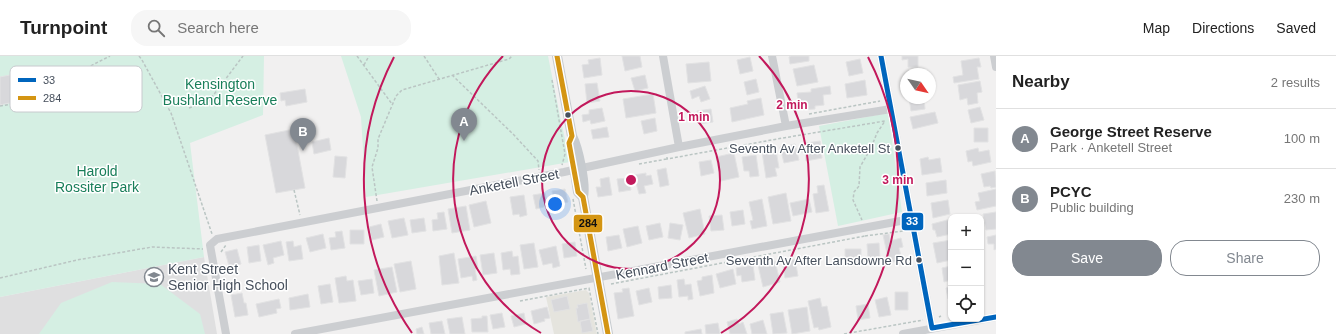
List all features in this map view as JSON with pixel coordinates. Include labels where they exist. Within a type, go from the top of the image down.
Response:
[{"type":"main road","points":[[557,56],[572,136],[569,143],[577,169],[578,192],[583,197],[608,334]]},
{"type":"street","points":[[663,56],[679,147]]},
{"type":"street","points":[[772,56],[786,126]]},
{"type":"street","points":[[880,56],[932,328]]},
{"type":"street","points":[[994,56],[996,67]]},
{"type":"street","name":"Anketell Street","points":[[212,245],[217,239],[541,177],[679,147],[786,126],[891,109]]},
{"type":"street","name":"Kennard Street","points":[[295,334],[598,278],[865,232],[911,220]]},
{"type":"street","points":[[212,245],[226,334]]},
{"type":"street","points":[[903,334],[996,317]]},
{"type":"path","points":[[90,66],[110,56]]},
{"type":"path","points":[[0,278],[77,260],[152,247],[212,245],[171,113],[139,56]]},
{"type":"path","points":[[189,108],[209,101],[244,56]]},
{"type":"path","points":[[357,56],[392,104]]},
{"type":"path","points":[[364,65],[369,56]]},
{"type":"path","points":[[424,56],[439,79]]},
{"type":"path","points":[[378,208],[372,167],[378,148],[378,139],[396,96],[402,90],[509,59],[512,56]]},
{"type":"path","points":[[452,75],[513,134],[538,161],[541,177]]},
{"type":"path","points":[[552,79],[565,154],[564,158]]},
{"type":"path","points":[[806,114],[880,101]]},
{"type":"path","points":[[0,106],[10,104]]},
{"type":"path","points":[[666,150],[667,159],[885,121],[877,133],[871,148],[860,167],[859,186],[854,192],[853,200],[862,217],[865,232]]},
{"type":"path","points":[[294,190],[301,223]]},
{"type":"path","points":[[572,193],[586,269]]},
{"type":"path","points":[[610,284],[865,232],[904,231]]},
{"type":"path","points":[[221,252],[228,241]]},
{"type":"path","points":[[590,288],[598,334]]},
{"type":"path","points":[[844,334],[923,320]]},
{"type":"shaded area","name":"Kent Street Senior High School","points":[[204,257],[217,334],[0,334],[0,297]]},
{"type":"shaded area","points":[[586,290],[589,293],[597,334],[554,334],[546,297]]},
{"type":"green space","name":"Harold Rossiter Park","points":[[0,56],[264,56],[263,115],[190,143],[204,257],[0,297]]},
{"type":"green space","points":[[341,56],[548,56],[570,162],[366,197],[361,117]]},
{"type":"green space","points":[[888,113],[902,212],[838,226],[819,126]]},
{"type":"green space","points":[[112,282],[160,284],[200,314],[205,334],[39,334],[61,303]]},
{"type":"building","points":[[622,56],[640,56],[642,67],[625,71]]},
{"type":"building","points":[[809,56],[809,61],[790,64],[789,57]]},
{"type":"building","points":[[902,56],[918,56],[918,67],[908,67],[908,59],[902,60]]},
{"type":"building","points":[[750,57],[753,71],[740,74],[737,60]]},
{"type":"building","points":[[600,58],[602,75],[584,78],[582,65],[589,64],[588,60]]},
{"type":"building","points":[[979,58],[981,67],[977,67],[979,79],[954,83],[953,77],[963,75],[961,61]]},
{"type":"building","points":[[860,59],[863,73],[849,76],[846,62]]},
{"type":"building","points":[[709,62],[711,81],[688,83],[686,64]]},
{"type":"building","points":[[814,65],[818,82],[797,86],[793,69]]},
{"type":"building","points":[[10,75],[10,103],[0,105],[0,77]]},
{"type":"building","points":[[645,75],[648,88],[635,91],[631,78]]},
{"type":"building","points":[[756,79],[759,92],[747,95],[744,82]]},
{"type":"building","points":[[865,80],[867,95],[847,98],[845,84]]},
{"type":"building","points":[[980,81],[982,92],[977,93],[978,103],[968,105],[967,98],[960,100],[958,85]]},
{"type":"building","points":[[597,83],[600,101],[587,103],[585,84]]},
{"type":"building","points":[[705,86],[710,99],[701,102],[699,96],[692,99],[690,91]]},
{"type":"building","points":[[830,86],[831,94],[823,95],[824,105],[815,106],[815,109],[799,110],[797,93],[811,92],[811,89]]},
{"type":"building","points":[[305,89],[307,102],[286,106],[285,100],[281,101],[280,93]]},
{"type":"building","points":[[653,94],[656,113],[626,118],[623,99]]},
{"type":"building","points":[[761,98],[764,115],[732,122],[730,108],[748,104],[747,101]]},
{"type":"building","points":[[910,104],[925,104],[925,109],[911,111]]},
{"type":"building","points":[[980,107],[984,120],[971,123],[968,110]]},
{"type":"building","points":[[602,108],[605,121],[591,124],[590,120],[583,122],[582,115],[589,114],[589,110]]},
{"type":"building","points":[[711,109],[713,122],[699,124],[697,111]]},
{"type":"building","points":[[935,112],[938,123],[913,129],[910,117]]},
{"type":"building","points":[[655,118],[657,131],[644,134],[641,121]]},
{"type":"building","points":[[607,127],[609,137],[593,139],[591,130]]},
{"type":"building","points":[[974,128],[988,128],[988,142],[974,142]]},
{"type":"building","points":[[294,129],[305,188],[276,193],[265,135]]},
{"type":"building","points":[[329,138],[331,150],[314,154],[312,142]]},
{"type":"building","points":[[820,141],[822,158],[806,161],[805,152],[801,152],[800,144]]},
{"type":"building","points":[[795,144],[799,160],[784,163],[780,147]]},
{"type":"building","points":[[978,148],[979,152],[989,150],[991,162],[973,166],[972,161],[968,162],[966,151]]},
{"type":"building","points":[[776,150],[779,168],[775,168],[777,176],[766,178],[762,152]]},
{"type":"building","points":[[734,153],[739,177],[721,181],[716,157]]},
{"type":"building","points":[[756,155],[759,176],[750,177],[749,171],[744,171],[742,157]]},
{"type":"building","points":[[335,156],[347,157],[345,178],[333,177]]},
{"type":"building","points":[[928,157],[929,160],[940,158],[942,172],[922,175],[920,159]]},
{"type":"building","points":[[711,160],[714,173],[701,176],[699,162]]},
{"type":"building","points":[[666,168],[669,185],[660,187],[657,170]]},
{"type":"building","points":[[995,171],[996,187],[984,187],[981,174]]},
{"type":"building","points":[[646,173],[646,176],[651,175],[653,184],[644,186],[646,193],[639,194],[634,175]]},
{"type":"building","points":[[609,177],[612,195],[598,197],[596,187],[601,187],[600,179]]},
{"type":"building","points":[[629,178],[631,190],[619,192],[617,179]]},
{"type":"building","points":[[946,180],[947,193],[927,196],[926,183]]},
{"type":"building","points":[[824,185],[829,211],[816,213],[813,194],[818,193],[817,186]]},
{"type":"building","points":[[565,189],[568,202],[554,205],[552,191]]},
{"type":"building","points":[[996,189],[996,206],[977,210],[975,202],[980,201],[978,193]]},
{"type":"building","points":[[545,193],[548,206],[536,209],[533,195]]},
{"type":"building","points":[[786,193],[791,221],[773,224],[768,197]]},
{"type":"building","points":[[524,195],[527,215],[520,217],[519,214],[513,215],[510,197]]},
{"type":"building","points":[[762,199],[767,226],[752,229],[750,221],[753,220],[749,202]]},
{"type":"building","points":[[809,199],[812,212],[793,216],[790,203]]},
{"type":"building","points":[[948,200],[950,214],[933,218],[931,203]]},
{"type":"building","points":[[486,201],[491,223],[474,227],[469,205]]},
{"type":"building","points":[[466,206],[470,230],[452,233],[448,209]]},
{"type":"building","points":[[700,209],[705,234],[689,238],[683,213]]},
{"type":"building","points":[[743,210],[745,224],[732,226],[730,212]]},
{"type":"building","points":[[444,212],[447,229],[433,231],[432,220],[438,219],[437,213]]},
{"type":"building","points":[[996,212],[996,229],[986,230],[983,214]]},
{"type":"building","points":[[722,215],[724,230],[711,231],[709,216]]},
{"type":"building","points":[[404,218],[408,235],[392,238],[388,221]]},
{"type":"building","points":[[424,218],[426,231],[412,233],[410,220]]},
{"type":"building","points":[[948,220],[948,235],[937,237],[935,230],[933,230],[932,224]]},
{"type":"building","points":[[660,223],[663,237],[649,240],[646,226]]},
{"type":"building","points":[[670,223],[683,225],[680,240],[668,238]]},
{"type":"building","points":[[381,224],[384,237],[372,240],[369,227]]},
{"type":"building","points":[[638,226],[642,243],[627,247],[623,229]]},
{"type":"building","points":[[350,230],[364,230],[364,244],[350,244]]},
{"type":"building","points":[[342,231],[345,248],[331,250],[329,238],[336,237],[335,232]]},
{"type":"building","points":[[323,234],[326,248],[310,252],[306,238]]},
{"type":"building","points":[[889,234],[890,241],[901,238],[903,247],[899,248],[902,260],[889,263],[883,235]]},
{"type":"building","points":[[619,235],[622,248],[608,251],[606,237]]},
{"type":"building","points":[[996,235],[996,249],[994,250],[994,244],[988,244],[987,237]]},
{"type":"building","points":[[948,240],[948,261],[937,263],[933,243]]},
{"type":"building","points":[[281,241],[284,255],[273,258],[274,263],[268,265],[263,245]]},
{"type":"building","points":[[293,241],[294,247],[301,245],[303,259],[289,261],[286,242]]},
{"type":"building","points":[[575,242],[577,256],[564,258],[562,244]]},
{"type":"building","points":[[534,243],[538,267],[524,269],[520,245]]},
{"type":"building","points":[[879,243],[880,258],[868,259],[867,244]]},
{"type":"building","points":[[259,245],[261,261],[249,263],[247,247]]},
{"type":"building","points":[[556,246],[560,266],[553,268],[552,263],[543,265],[539,250]]},
{"type":"building","points":[[237,249],[241,264],[229,266],[225,252]]},
{"type":"building","points":[[845,249],[861,249],[861,263],[845,263]]},
{"type":"building","points":[[512,251],[513,257],[518,256],[520,274],[511,275],[510,269],[503,270],[501,253]]},
{"type":"building","points":[[454,253],[459,283],[442,285],[439,256]]},
{"type":"building","points":[[494,253],[497,273],[483,275],[480,255]]},
{"type":"building","points":[[476,256],[478,268],[475,269],[477,280],[473,281],[472,276],[461,278],[458,259]]},
{"type":"building","points":[[795,259],[798,276],[785,278],[783,266],[789,265],[788,260]]},
{"type":"building","points":[[411,261],[416,289],[400,292],[394,264]]},
{"type":"building","points":[[775,261],[780,282],[763,287],[758,265]]},
{"type":"building","points":[[753,265],[755,280],[742,282],[741,275],[737,276],[736,268]]},
{"type":"building","points":[[392,267],[397,292],[379,296],[374,270]]},
{"type":"building","points":[[948,267],[948,281],[944,282],[942,268]]},
{"type":"building","points":[[733,269],[736,284],[720,288],[716,274]]},
{"type":"building","points":[[712,275],[714,293],[700,296],[697,281],[702,280],[702,277]]},
{"type":"building","points":[[346,276],[347,281],[353,280],[356,301],[339,303],[335,278]]},
{"type":"building","points":[[372,279],[374,293],[361,295],[358,281]]},
{"type":"building","points":[[684,279],[685,285],[691,284],[693,299],[688,300],[688,296],[679,297],[677,280]]},
{"type":"building","points":[[330,284],[333,302],[321,304],[318,286]]},
{"type":"building","points":[[671,285],[672,298],[659,299],[658,287]]},
{"type":"building","points":[[629,288],[634,316],[618,319],[614,293],[623,292],[622,289]]},
{"type":"building","points":[[649,288],[652,302],[639,305],[636,291]]},
{"type":"building","points":[[946,288],[948,288],[948,299]]},
{"type":"building","points":[[895,292],[908,292],[908,310],[895,310]]},
{"type":"building","points":[[242,293],[244,303],[246,303],[248,315],[235,317],[231,295]]},
{"type":"building","points":[[308,294],[310,307],[290,310],[289,298]]},
{"type":"building","points":[[567,296],[570,309],[554,312],[551,300]]},
{"type":"building","points":[[887,297],[891,315],[879,317],[875,300]]},
{"type":"building","points":[[820,298],[822,307],[827,306],[831,327],[819,330],[818,327],[814,328],[808,301]]},
{"type":"building","points":[[279,299],[281,308],[276,309],[277,313],[259,317],[256,304]]},
{"type":"building","points":[[587,303],[590,319],[578,322],[577,305]]},
{"type":"building","points":[[868,304],[870,318],[858,320],[856,306]]},
{"type":"building","points":[[547,307],[550,318],[534,324],[531,311]]},
{"type":"building","points":[[807,307],[810,331],[792,334],[788,310]]},
{"type":"building","points":[[783,312],[787,333],[773,334],[770,314]]},
{"type":"building","points":[[502,313],[505,327],[493,329],[490,315]]},
{"type":"building","points":[[524,313],[526,324],[514,327],[511,316]]},
{"type":"building","points":[[482,316],[487,316],[488,332],[472,332],[471,319],[482,318]]},
{"type":"building","points":[[462,317],[465,334],[450,334],[447,319]]},
{"type":"building","points":[[590,319],[593,331],[582,333],[580,321]]},
{"type":"building","points":[[737,319],[739,324],[743,322],[747,334],[730,334],[727,322]]},
{"type":"building","points":[[763,320],[767,334],[752,334],[750,324]]},
{"type":"building","points":[[442,321],[445,334],[431,334],[429,323]]},
{"type":"building","points":[[718,323],[720,334],[706,334],[705,325]]},
{"type":"building","points":[[422,327],[424,334],[417,334],[416,329]]},
{"type":"building","points":[[701,329],[702,334],[685,334],[685,332]]},
{"type":"transit line","name":"284","points":[[557,56],[572,136],[569,143],[578,192],[583,197],[608,334]]},
{"type":"transit line","name":"33","points":[[881,56],[932,328]]},
{"type":"transit line","name":"33","points":[[932,328],[996,317]]},
{"type":"place","name":"George Street Reserve","points":[[464,141]]},
{"type":"place","name":"Seventh Av After Anketell St","points":[[898,148]]},
{"type":"place","name":"PCYC","points":[[303,151]]},
{"type":"place","name":"Seventh Av After Lansdowne Rd","points":[[919,260]]},
{"type":"place","name":"Kent Street Senior High School","points":[[154,277]]},
{"type":"park label","name":"Kensington Bushland Reserve","points":[[220,92]]}]
